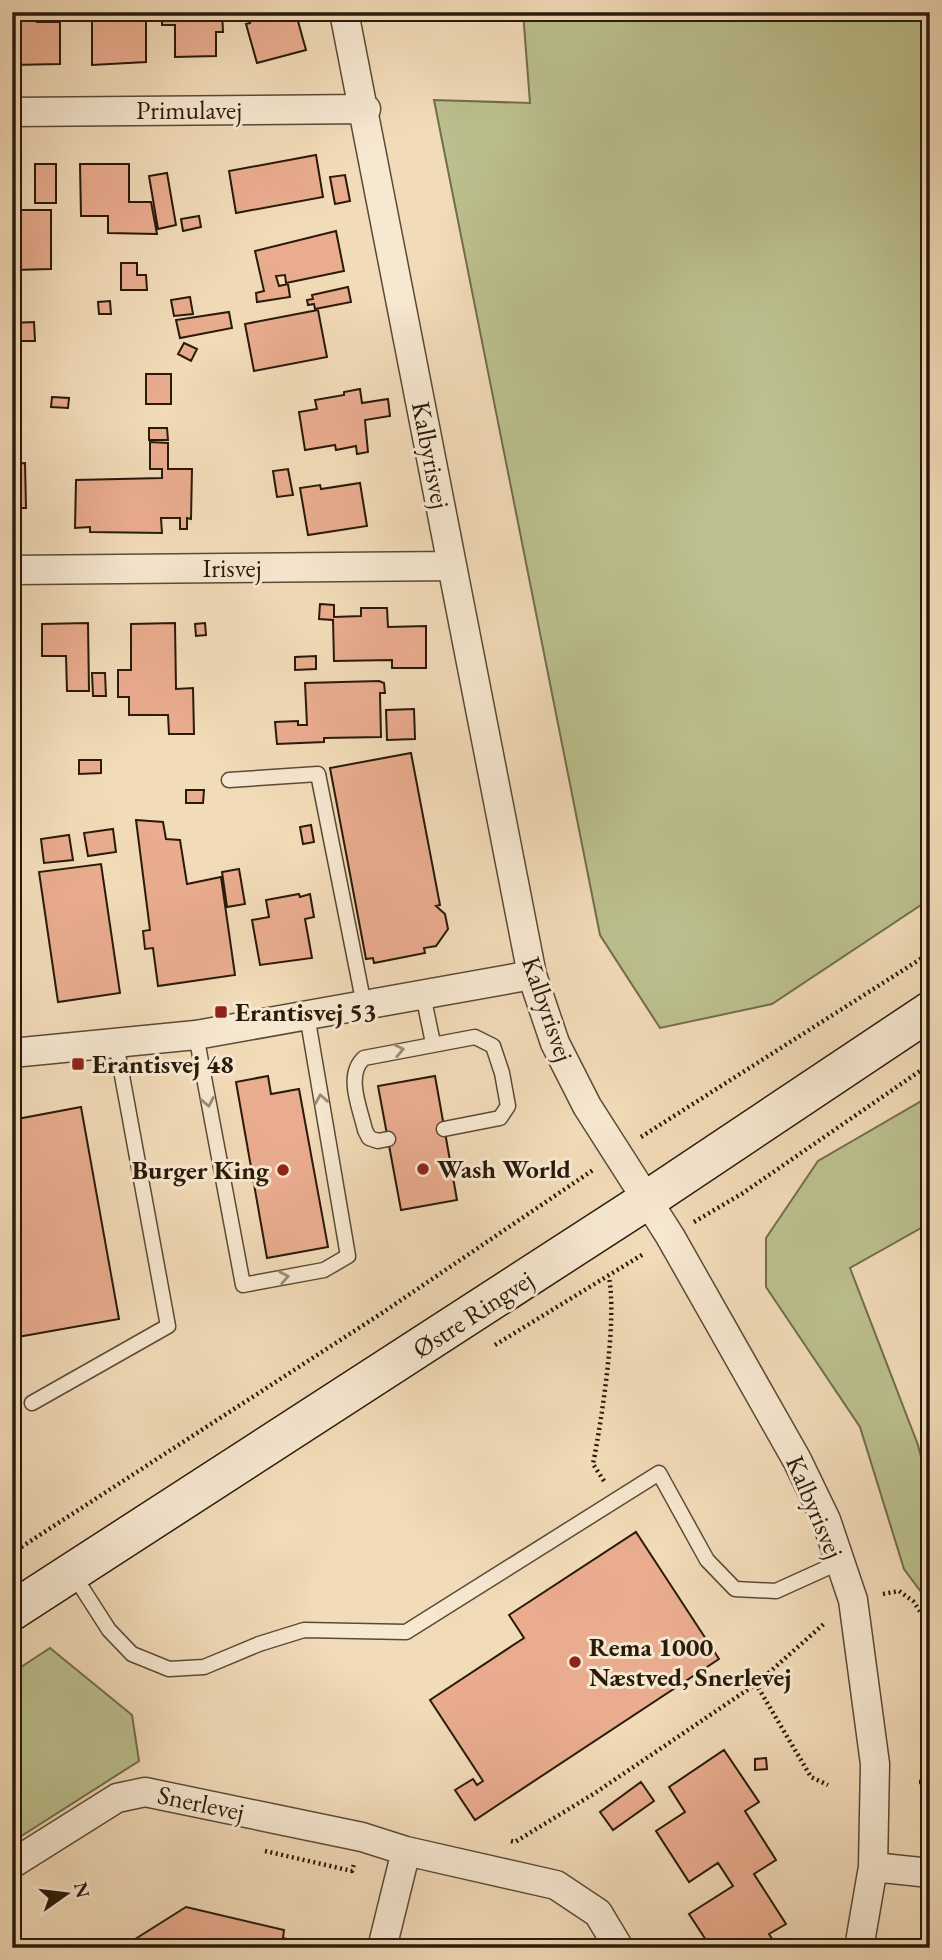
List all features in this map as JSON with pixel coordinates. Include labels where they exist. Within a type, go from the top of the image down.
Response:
[{"type":"street","name":"Kalbyrisvej","points":[[344,12],[366,109],[532,975],[555,1042],[587,1106],[670,1236],[797,1460],[826,1520],[853,1600],[875,1764],[873,1867],[859,1948]]},
{"type":"street","name":"Primulavej","points":[[12,112],[366,109]]},
{"type":"street","name":"Irisvej","points":[[12,570],[452,566]]},
{"type":"street","points":[[12,1053],[195,1035],[532,975]]},
{"type":"street","name":"Østre Ringvej","points":[[12,1611],[647,1200],[930,1011]]},
{"type":"street","name":"Snerlevej","points":[[12,1864],[117,1798],[145,1792],[362,1837],[406,1851],[556,1885],[598,1913],[619,1948]]},
{"type":"street","points":[[382,1948],[406,1851]]},
{"type":"street","points":[[873,1867],[930,1873]]},
{"type":"lane","points":[[229,780],[318,774],[364,1005]]},
{"type":"lane","points":[[423,995],[433,1043]]},
{"type":"lane","points":[[195,1035],[243,1284],[324,1270],[348,1256],[307,1015]]},
{"type":"lane","points":[[388,1139],[378,1141],[369,1138],[365,1130],[354,1078],[356,1065],[364,1058],[475,1037],[493,1046],[502,1073],[508,1106],[500,1118],[444,1129]]},
{"type":"lane","points":[[32,1403],[168,1326],[116,1043]]},
{"type":"lane","points":[[72,1573],[109,1630],[132,1654],[169,1670],[204,1667],[259,1644],[304,1630],[405,1632],[659,1473],[707,1560],[735,1589],[776,1591],[840,1562]]},
{"type":"path","points":[[12,1553],[382,1313],[617,1153],[930,953]]},
{"type":"path","points":[[670,1236],[743,1193],[930,1064]]},
{"type":"path","points":[[609,1277],[611,1288],[607,1354],[601,1424],[593,1464],[616,1500]]},
{"type":"path","points":[[502,1840],[515,1842],[756,1684],[853,1600],[899,1591],[913,1601],[930,1626]]},
{"type":"path","points":[[756,1684],[811,1777],[828,1785]]},
{"type":"path","points":[[919,1783],[930,1782]]},
{"type":"path","points":[[255,1849],[352,1871],[362,1837]]},
{"type":"path","points":[[12,1900],[31,1888]]},
{"type":"green space","points":[[523,12],[930,12],[930,899],[772,1004],[660,1028],[600,935],[434,100],[530,103]]},
{"type":"green space","points":[[930,1096],[930,1223],[850,1268],[918,1445],[930,1492],[930,1604],[904,1569],[860,1427],[766,1287],[766,1238],[818,1161]]},
{"type":"green space","points":[[50,1648],[132,1715],[139,1761],[12,1842],[12,1673]]},
{"type":"building","points":[[12,12],[36,12],[37,22],[60,22],[60,64],[12,65]]},
{"type":"building","points":[[162,12],[222,12],[223,32],[216,32],[216,56],[175,57],[175,25],[162,25]]},
{"type":"building","points":[[247,12],[298,12],[296,14],[306,50],[257,63],[246,24],[250,23]]},
{"type":"building","points":[[92,16],[146,16],[146,62],[92,65]]},
{"type":"building","points":[[316,155],[323,197],[236,213],[229,171]]},
{"type":"building","points":[[35,164],[56,164],[56,203],[35,203]]},
{"type":"building","points":[[80,164],[129,164],[129,202],[151,202],[157,234],[108,233],[108,216],[81,216]]},
{"type":"building","points":[[167,173],[176,225],[158,229],[149,176]]},
{"type":"building","points":[[345,175],[350,201],[335,204],[330,177]]},
{"type":"building","points":[[12,210],[51,210],[51,269],[12,270]]},
{"type":"building","points":[[199,216],[201,227],[183,231],[181,219]]},
{"type":"building","points":[[336,231],[344,271],[286,283],[285,275],[276,276],[279,286],[288,284],[290,297],[257,302],[256,293],[264,291],[255,251]]},
{"type":"building","points":[[121,263],[137,263],[137,275],[146,275],[147,290],[121,290]]},
{"type":"building","points":[[348,287],[351,302],[315,309],[314,304],[308,305],[307,300],[313,299],[312,295]]},
{"type":"building","points":[[190,297],[193,314],[174,316],[171,300]]},
{"type":"building","points":[[110,301],[111,314],[99,314],[98,302]]},
{"type":"building","points":[[318,310],[327,357],[254,371],[245,324]]},
{"type":"building","points":[[229,312],[232,328],[180,338],[176,320]]},
{"type":"building","points":[[34,322],[35,341],[12,341],[12,323]]},
{"type":"building","points":[[184,343],[197,349],[191,361],[178,354]]},
{"type":"building","points":[[146,374],[171,374],[171,404],[146,404]]},
{"type":"building","points":[[360,389],[362,403],[388,399],[390,416],[365,420],[368,452],[357,454],[356,446],[336,450],[335,445],[305,450],[299,412],[317,409],[315,400]]},
{"type":"building","points":[[52,397],[69,398],[68,408],[51,407]]},
{"type":"building","points":[[149,428],[167,428],[168,440],[149,440]]},
{"type":"building","points":[[150,442],[168,443],[168,469],[192,469],[191,519],[187,518],[187,529],[180,529],[180,518],[161,518],[162,533],[90,532],[90,527],[75,528],[76,480],[162,478],[162,469],[150,469]]},
{"type":"building","points":[[25,463],[26,508],[12,508],[12,464]]},
{"type":"building","points":[[288,469],[293,495],[277,497],[273,471]]},
{"type":"building","points":[[360,483],[367,526],[308,535],[300,488],[320,485],[321,489]]},
{"type":"building","points":[[320,604],[334,605],[334,617],[361,616],[361,608],[387,608],[388,627],[426,626],[426,668],[392,668],[392,660],[334,661],[333,620],[319,619]]},
{"type":"building","points":[[88,623],[89,691],[67,691],[66,656],[42,656],[42,624]]},
{"type":"building","points":[[175,623],[176,689],[193,688],[194,734],[169,734],[168,715],[129,715],[129,697],[118,697],[118,670],[131,670],[131,624]]},
{"type":"building","points":[[205,623],[206,635],[196,636],[195,624]]},
{"type":"building","points":[[316,656],[316,669],[295,670],[295,657]]},
{"type":"building","points":[[92,673],[105,673],[106,696],[93,696]]},
{"type":"building","points":[[305,683],[384,683],[385,693],[380,693],[381,737],[324,738],[324,742],[277,744],[275,722],[298,721],[298,725],[307,725]]},
{"type":"building","points":[[414,709],[415,739],[387,740],[386,710]]},
{"type":"building","points":[[411,753],[440,905],[436,906],[445,914],[448,929],[436,946],[424,948],[425,953],[374,963],[373,958],[366,959],[330,768]]},
{"type":"building","points":[[79,760],[101,760],[101,773],[79,774]]},
{"type":"building","points":[[186,790],[204,790],[203,803],[186,803]]},
{"type":"building","points":[[136,820],[163,822],[166,839],[180,840],[187,884],[221,877],[235,975],[158,986],[153,948],[145,949],[143,931],[150,930]]},
{"type":"building","points":[[311,825],[314,842],[303,844],[300,827]]},
{"type":"building","points":[[113,829],[116,852],[88,856],[84,833]]},
{"type":"building","points":[[69,835],[73,860],[44,863],[41,839]]},
{"type":"building","points":[[101,864],[120,993],[58,1002],[39,872]]},
{"type":"building","points":[[239,869],[245,904],[227,907],[222,872]]},
{"type":"building","points":[[299,894],[300,897],[310,894],[314,917],[305,919],[312,958],[260,965],[252,920],[269,917],[266,900]]},
{"type":"building","name":"Burger King","points":[[268,1076],[271,1094],[299,1089],[328,1247],[267,1258],[236,1082]]},
{"type":"building","name":"Wash World","points":[[435,1076],[457,1200],[401,1210],[378,1086]]},
{"type":"building","points":[[12,1093],[17,1119],[81,1107],[119,1319],[12,1338]]},
{"type":"building","points":[[636,1532],[719,1659],[475,1820],[455,1790],[473,1779],[477,1785],[483,1781],[430,1700],[524,1638],[509,1615]]},
{"type":"building","points":[[724,1750],[759,1802],[745,1811],[776,1860],[754,1874],[786,1924],[769,1934],[778,1948],[697,1948],[706,1940],[689,1914],[733,1886],[718,1863],[689,1882],[656,1831],[685,1812],[669,1787]]},
{"type":"building","points":[[766,1758],[767,1769],[755,1770],[755,1759]]},
{"type":"building","points":[[641,1782],[654,1801],[613,1830],[600,1812]]},
{"type":"building","points":[[186,1907],[284,1930],[283,1938],[323,1948],[121,1948]]},
{"type":"place","name":"Erantisvej 53","points":[[221,1012]]},
{"type":"place","name":"Erantisvej 48","points":[[78,1064]]},
{"type":"place","name":"Wash World","points":[[423,1169]]},
{"type":"place","name":"Burger King","points":[[283,1170]]},
{"type":"place","name":"Rema 1000 Næstved, Snerlevej","points":[[575,1662]]}]
